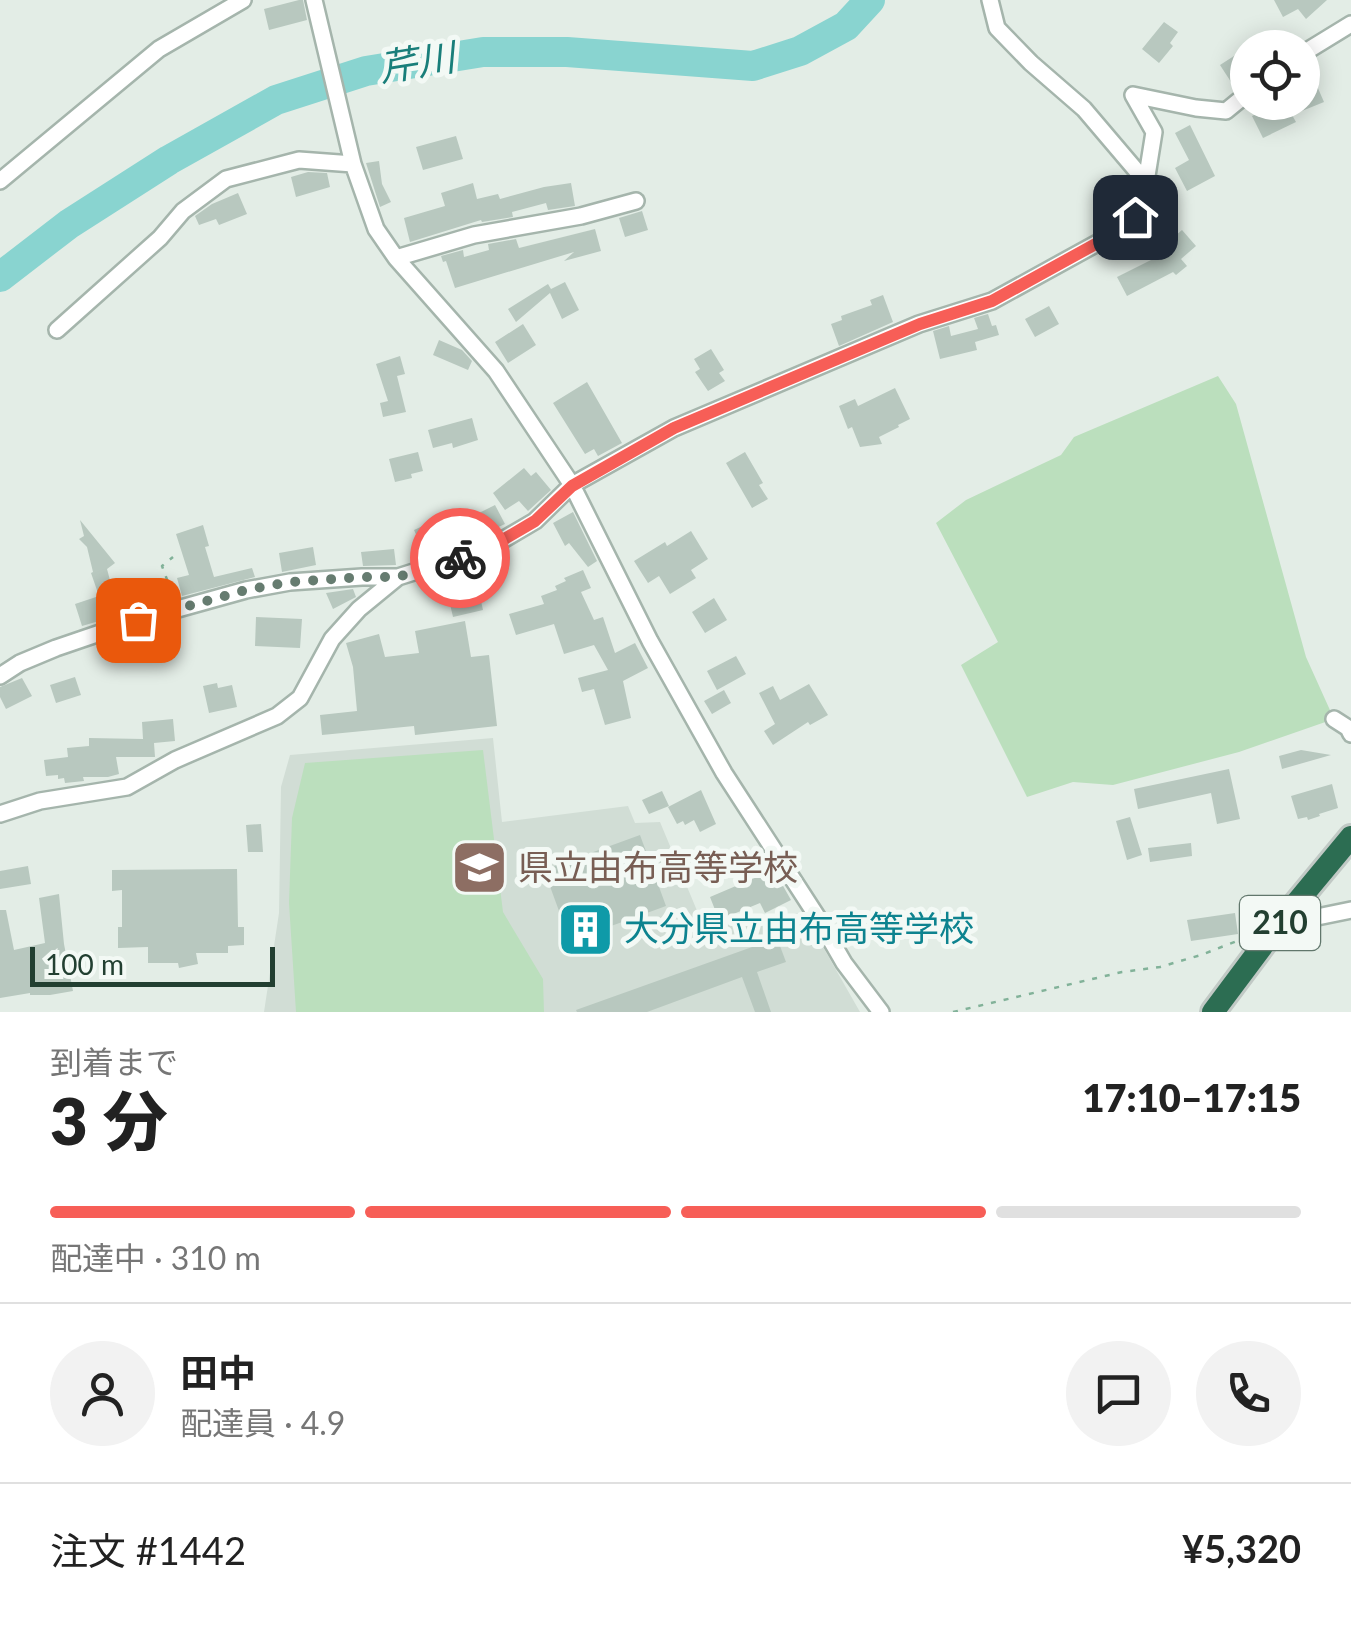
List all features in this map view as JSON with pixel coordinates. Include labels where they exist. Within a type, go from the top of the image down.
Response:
[{"type":"highway","name":"210","points":[[1213,1012],[1351,837]]},
{"type":"street","points":[[0,181],[158,50],[243,0]]},
{"type":"street","points":[[314,0],[353,164],[376,229],[396,258],[496,372],[572,486],[650,642],[724,773],[844,963],[880,1012]]},
{"type":"street","points":[[990,0],[997,28],[1084,110],[1146,182]]},
{"type":"street","points":[[1320,43],[1351,24]]},
{"type":"street","points":[[0,676],[56,648],[246,590],[290,582],[398,577],[489,548],[535,521],[572,486],[674,428],[920,324],[992,301],[1112,235],[1135,217],[1146,182],[1154,132],[1133,96],[1196,108],[1226,111],[1230,108]]},
{"type":"street","points":[[57,330],[160,238],[182,211],[226,179],[300,160],[353,164]]},
{"type":"street","points":[[396,258],[474,236],[581,216],[636,201]]},
{"type":"street","points":[[0,814],[40,801],[127,787],[174,760],[277,716],[300,698],[332,638],[359,608],[398,577]]},
{"type":"street","points":[[1334,718],[1351,734]]},
{"type":"street","points":[[1278,925],[1351,910]]},
{"type":"path","points":[[173,556],[162,566],[178,608]]},
{"type":"path","points":[[953,1012],[1122,972],[1160,967],[1247,937]]},
{"type":"shaded area","name":"県立由布高等学校","points":[[493,738],[502,822],[628,806],[635,823],[660,822],[703,925],[803,912],[860,1012],[264,1012],[279,913],[281,787],[290,755]]},
{"type":"green space","points":[[1218,376],[1236,404],[1306,657],[1334,719],[1239,752],[1113,785],[1073,782],[1027,797],[961,665],[998,642],[936,523],[966,500],[1061,455],[1074,437]]},
{"type":"green space","points":[[483,750],[503,912],[543,979],[544,1012],[296,1012],[289,903],[292,818],[305,763]]},
{"type":"building","points":[[303,0],[307,20],[269,30],[264,9]]},
{"type":"building","points":[[1274,0],[1327,0],[1306,19],[1298,9],[1283,17]]},
{"type":"building","points":[[1164,22],[1178,32],[1170,43],[1173,46],[1159,63],[1142,49]]},
{"type":"building","points":[[1230,59],[1230,80],[1220,65]]},
{"type":"building","points":[[1254,120],[1296,122],[1263,138]]},
{"type":"building","points":[[1190,125],[1215,176],[1187,191],[1175,168],[1189,160],[1175,133]]},
{"type":"building","points":[[456,136],[463,159],[423,170],[416,147]]},
{"type":"building","points":[[379,161],[382,184],[391,202],[380,207],[366,163]]},
{"type":"building","points":[[308,172],[327,173],[330,187],[296,197],[291,177]]},
{"type":"building","points":[[473,183],[477,199],[498,194],[500,199],[571,183],[575,206],[548,210],[546,203],[512,212],[513,217],[481,220],[410,242],[404,218],[445,206],[441,193]]},
{"type":"building","points":[[238,193],[247,214],[219,225],[216,219],[199,225],[195,216]]},
{"type":"building","points":[[642,211],[648,230],[625,237],[619,218]]},
{"type":"building","points":[[595,229],[601,251],[564,261],[574,252],[455,288],[441,256],[463,250],[464,257],[489,250],[488,244],[516,239],[519,248]]},
{"type":"building","points":[[1182,230],[1196,246],[1181,259],[1187,266],[1176,275],[1173,272],[1127,296],[1117,277],[1159,256],[1153,248],[1164,239],[1167,243]]},
{"type":"building","points":[[565,282],[579,310],[562,319],[550,293],[516,322],[508,309],[548,284],[551,289]]},
{"type":"building","points":[[883,295],[893,322],[839,346],[831,324],[842,320],[841,316],[872,305],[870,300]]},
{"type":"building","points":[[1049,306],[1059,324],[1035,337],[1025,319]]},
{"type":"building","points":[[988,314],[999,335],[975,342],[977,350],[940,359],[933,331],[949,326],[951,336],[978,329],[974,318]]},
{"type":"building","points":[[523,324],[536,345],[508,363],[495,342]]},
{"type":"building","points":[[439,340],[462,350],[472,361],[468,370],[433,355]]},
{"type":"building","points":[[711,349],[724,370],[719,373],[725,381],[708,391],[695,372],[700,369],[694,359]]},
{"type":"building","points":[[400,356],[405,374],[397,376],[406,412],[383,417],[380,403],[388,401],[376,364]]},
{"type":"building","points":[[587,382],[622,443],[598,456],[594,449],[585,454],[553,403]]},
{"type":"building","points":[[895,388],[910,419],[879,437],[882,444],[860,447],[839,406],[855,399],[858,406]]},
{"type":"building","points":[[472,418],[478,440],[453,448],[452,443],[433,448],[428,430]]},
{"type":"building","points":[[418,452],[423,471],[395,482],[389,459]]},
{"type":"building","points":[[745,452],[768,499],[752,508],[726,463]]},
{"type":"building","points":[[524,468],[531,476],[536,472],[551,490],[528,511],[519,501],[505,510],[493,493]]},
{"type":"building","points":[[495,505],[505,524],[490,531],[491,534],[470,542],[466,533],[423,550],[414,530],[438,519],[440,524],[450,520],[453,526]]},
{"type":"building","points":[[573,512],[597,561],[588,567],[569,543],[565,546],[553,523]]},
{"type":"building","points":[[80,520],[115,563],[107,569],[118,610],[82,626],[75,604],[99,596],[87,547],[79,539],[84,536]]},
{"type":"building","points":[[203,525],[214,577],[252,568],[255,577],[182,596],[177,578],[189,575],[176,534]]},
{"type":"building","points":[[691,531],[708,559],[691,570],[696,578],[670,594],[659,576],[648,583],[634,561]]},
{"type":"building","points":[[313,547],[316,565],[282,572],[279,553]]},
{"type":"building","points":[[394,549],[396,565],[363,566],[361,552]]},
{"type":"building","points":[[473,565],[483,610],[453,617],[443,574]]},
{"type":"building","points":[[583,570],[591,588],[581,592],[594,620],[603,617],[615,653],[635,643],[648,668],[623,681],[631,718],[605,725],[594,689],[582,692],[578,678],[608,670],[594,645],[564,654],[554,624],[516,635],[509,614],[544,604],[541,596],[557,590],[555,586],[566,581],[564,578]]},
{"type":"building","points":[[353,589],[356,597],[333,609],[326,593]]},
{"type":"building","points":[[714,598],[727,620],[705,633],[692,612]]},
{"type":"building","points":[[256,617],[302,619],[300,648],[255,646]]},
{"type":"building","points":[[465,621],[471,657],[489,655],[497,726],[415,735],[414,726],[322,735],[320,715],[357,711],[353,667],[346,643],[379,634],[385,657],[419,653],[415,631]]},
{"type":"building","points":[[736,656],[746,674],[717,690],[707,671]]},
{"type":"building","points":[[75,677],[81,695],[56,703],[50,685]]},
{"type":"building","points":[[22,678],[32,696],[6,709],[0,687]]},
{"type":"building","points":[[217,683],[218,688],[232,685],[237,707],[209,713],[203,686]]},
{"type":"building","points":[[809,684],[828,715],[810,725],[808,722],[773,745],[764,731],[775,724],[759,693],[773,686],[780,700]]},
{"type":"building","points":[[724,690],[731,703],[712,714],[704,701]]},
{"type":"building","points":[[173,719],[175,741],[154,743],[155,757],[116,757],[119,774],[65,783],[58,775],[46,776],[44,760],[68,757],[67,748],[89,746],[89,738],[143,739],[142,722]]},
{"type":"building","points":[[1301,750],[1331,755],[1282,769],[1279,756]]},
{"type":"building","points":[[1229,769],[1240,819],[1217,824],[1211,793],[1138,809],[1134,789]]},
{"type":"building","points":[[1332,784],[1338,808],[1308,820],[1298,819],[1291,796]]},
{"type":"building","points":[[701,790],[716,824],[700,832],[694,820],[677,824],[668,807]]},
{"type":"building","points":[[662,791],[669,806],[649,814],[642,800]]},
{"type":"building","points":[[1130,817],[1142,855],[1127,860],[1116,821]]},
{"type":"building","points":[[261,824],[263,852],[248,852],[246,825]]},
{"type":"building","points":[[640,835],[666,906],[570,941],[544,870]]},
{"type":"building","points":[[1191,843],[1192,856],[1150,862],[1148,848]]},
{"type":"building","points":[[761,850],[791,900],[765,913],[760,903],[719,920],[710,897],[757,877],[747,857]]},
{"type":"building","points":[[28,866],[31,884],[0,889],[0,871]]},
{"type":"building","points":[[237,869],[238,927],[244,927],[244,945],[228,946],[228,953],[196,953],[198,964],[179,968],[178,963],[148,963],[148,947],[118,948],[122,890],[112,891],[112,870]]},
{"type":"building","points":[[59,894],[73,991],[0,998],[0,910],[6,910],[14,950],[45,943],[39,898]]},
{"type":"building","points":[[1235,913],[1238,934],[1191,941],[1187,920]]},
{"type":"building","points":[[777,938],[786,962],[757,972],[771,1012],[755,1012],[742,977],[647,1012],[576,1010]]},
{"type":"waterway","name":"芹川","points":[[0,277],[69,224],[169,160],[276,100],[366,71],[483,52],[567,52],[753,66],[800,51],[846,26],[870,0]]},
{"type":"way so far","points":[[138,620],[246,590],[290,582],[398,577],[460,558]]},
{"type":"place","name":"県立由布高等学校","points":[[479,868]]},
{"type":"place","name":"大分県立由布高等学校","points":[[585,929]]},
{"type":"route","points":[[460,558],[489,548],[535,521],[572,486],[674,428],[920,324],[992,301],[1112,235],[1135,217]]}]
